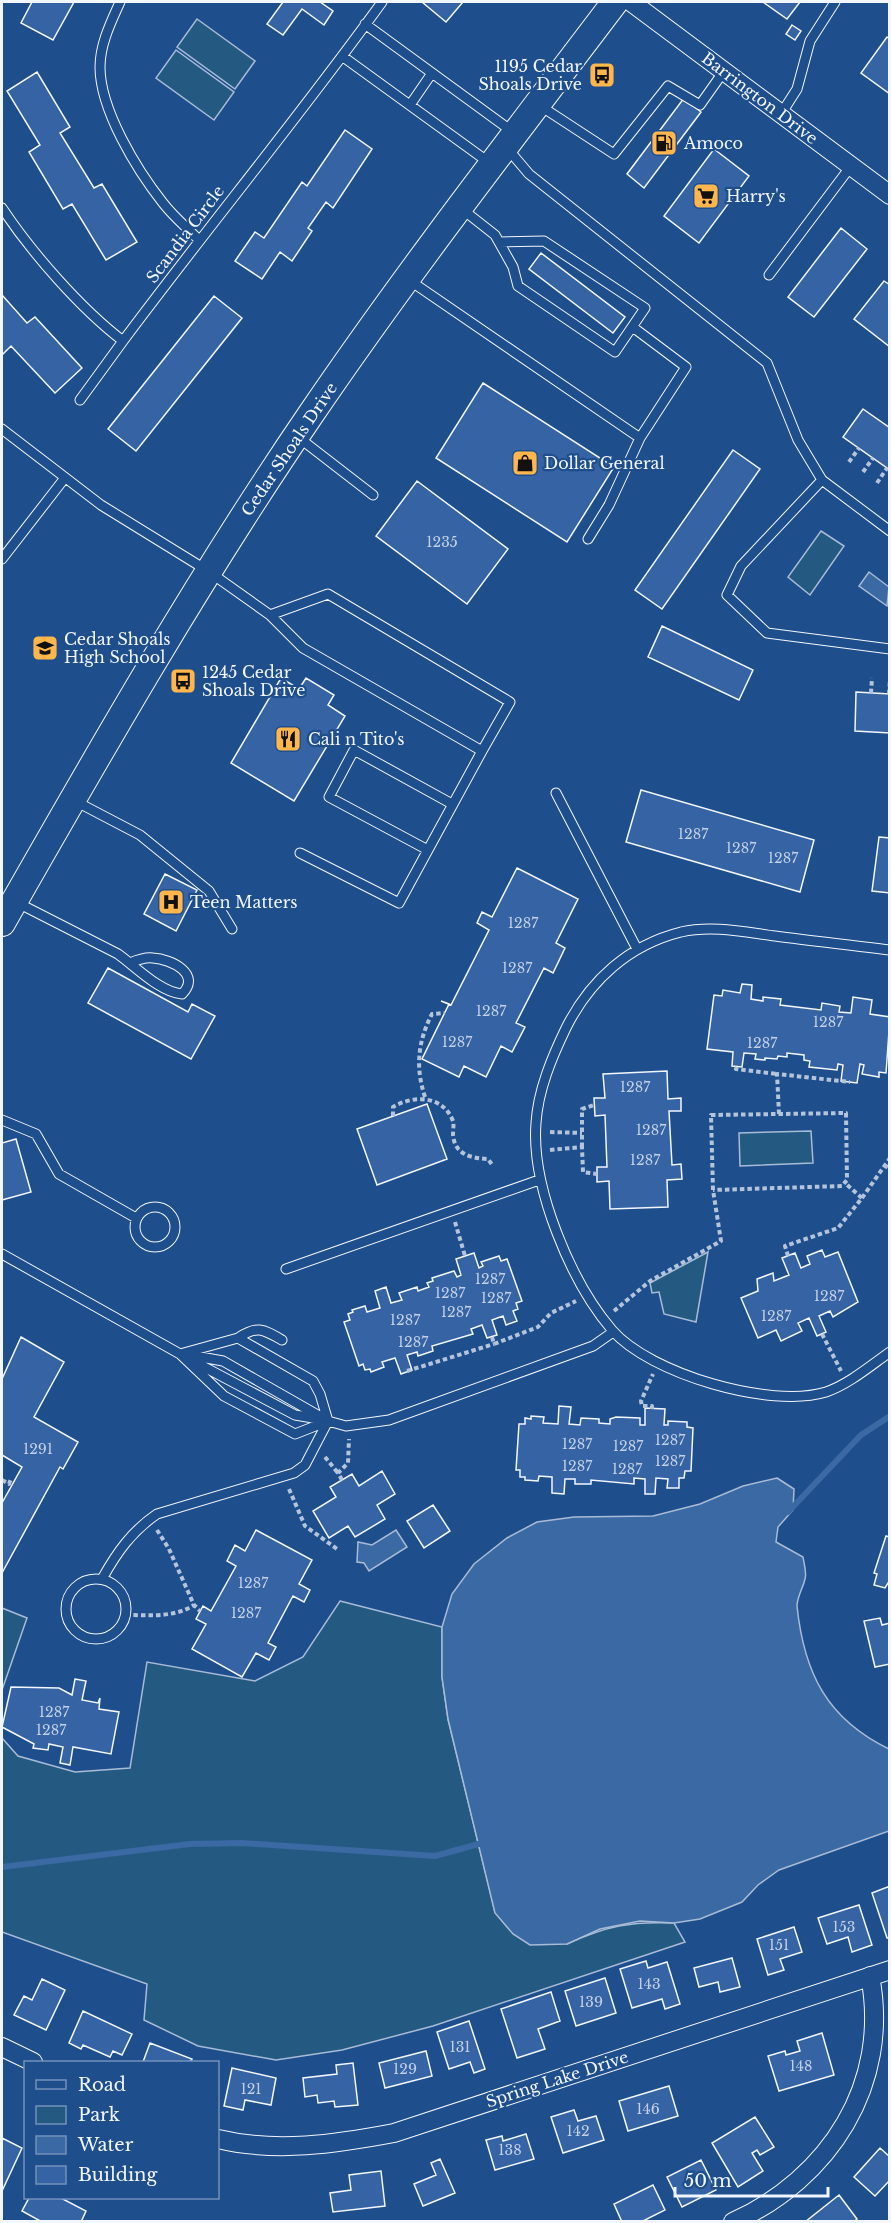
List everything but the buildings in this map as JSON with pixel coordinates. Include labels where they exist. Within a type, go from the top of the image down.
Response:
[{"type":"street","name":"Cedar Shoals Drive","points":[[2,923],[208,571],[297,436],[407,279],[615,2]]},
{"type":"street","name":"Barrington Drive","points":[[631,2],[890,195]]},
{"type":"street","name":"Spring Lake Drive","points":[[219,2139],[271,2146],[320,2145],[394,2133],[890,1970]]},
{"type":"street","points":[[733,2222],[762,2208],[793,2186],[814,2167],[852,2117],[865,2090],[877,2034],[878,2015],[870,1976]]},
{"type":"street","points":[[2,2047],[31,2061]]},
{"type":"lane","points":[[120,2],[102,47],[100,68],[108,106],[142,173],[164,205],[198,239]]},
{"type":"lane","name":"Scandia Circle","points":[[80,400],[198,239],[342,56],[381,2]]},
{"type":"lane","points":[[781,114],[798,89],[810,40],[835,2]]},
{"type":"lane","points":[[365,24],[432,73],[529,174],[767,363],[798,440],[822,480],[890,531]]},
{"type":"lane","points":[[342,56],[410,105],[504,148]]},
{"type":"lane","points":[[537,104],[614,154],[668,86],[700,105],[724,71]]},
{"type":"lane","points":[[410,105],[432,73]]},
{"type":"lane","points":[[769,275],[851,166]]},
{"type":"lane","points":[[460,207],[495,235],[513,267],[518,286],[615,352],[634,328],[645,308],[544,241],[500,242]]},
{"type":"lane","points":[[2,208],[15,227],[97,321],[123,341]]},
{"type":"lane","points":[[407,279],[640,438]]},
{"type":"lane","points":[[588,539],[609,505],[640,438],[686,367],[634,328]]},
{"type":"lane","points":[[2,429],[101,505],[208,571],[270,615],[303,648],[482,751]]},
{"type":"lane","points":[[297,436],[373,495]]},
{"type":"lane","points":[[2,559],[64,478]]},
{"type":"lane","points":[[822,480],[741,566],[727,595],[767,633],[890,650]]},
{"type":"lane","points":[[270,615],[328,594],[510,702],[426,849],[399,903],[300,854]]},
{"type":"lane","points":[[426,849],[329,797],[354,750],[452,804]]},
{"type":"lane","points":[[556,793],[637,949]]},
{"type":"lane","points":[[73,800],[140,835],[203,886],[209,891],[232,929]]},
{"type":"lane","points":[[14,901],[130,963],[172,993],[182,994],[189,983],[183,968],[160,959],[150,957],[130,963]]},
{"type":"lane","points":[[890,950],[720,928],[685,931],[657,939],[637,949],[615,964],[590,990],[572,1017],[550,1060],[536,1132],[539,1179],[554,1225],[582,1285],[614,1332],[659,1361],[692,1377],[741,1392],[786,1397],[826,1392],[859,1374],[890,1352]]},
{"type":"lane","points":[[2,1120],[36,1134],[59,1174],[136,1218]]},
{"type":"lane","points":[[286,1269],[539,1179]]},
{"type":"lane","points":[[148,1207],[162,1208],[168,1211],[175,1222],[173,1236],[164,1246],[144,1245],[136,1235],[136,1218],[148,1207]]},
{"type":"lane","points":[[2,1254],[180,1354],[295,1415],[328,1420],[346,1426],[389,1420],[583,1350],[614,1332]]},
{"type":"lane","points":[[180,1354],[238,1338],[250,1330],[264,1330],[282,1340]]},
{"type":"lane","points":[[102,1579],[124,1543],[140,1526],[158,1514],[294,1473],[305,1465],[328,1420],[320,1394],[313,1381],[238,1338]]},
{"type":"lane","points":[[180,1354],[223,1361],[328,1420]]},
{"type":"lane","points":[[180,1354],[224,1396],[295,1434],[328,1420]]},
{"type":"lane","points":[[92,1578],[102,1579],[119,1588],[126,1601],[126,1615],[119,1629],[104,1638],[87,1638],[73,1628],[66,1607],[72,1590],[80,1583],[92,1578]]},
{"type":"path","points":[[849,462],[859,448]]},
{"type":"path","points":[[863,472],[873,458]]},
{"type":"path","points":[[877,483],[887,468]]},
{"type":"path","points":[[872,678],[872,693]]},
{"type":"path","points":[[889,694],[890,679]]},
{"type":"path","points":[[425,1098],[420,1083],[420,1041],[432,1014],[445,1013]]},
{"type":"path","points":[[737,1067],[736,1069],[850,1082]]},
{"type":"path","points":[[777,1074],[778,1114]]},
{"type":"path","points":[[393,1116],[393,1107],[401,1102],[425,1098],[440,1106],[453,1122],[453,1138],[458,1148],[472,1158],[488,1159],[493,1166]]},
{"type":"path","points":[[594,1105],[582,1109],[583,1172],[597,1174]]},
{"type":"path","points":[[617,1309],[650,1281],[721,1241],[713,1190],[711,1115],[846,1113],[847,1180],[842,1186],[713,1190]]},
{"type":"path","points":[[536,1132],[582,1133]]},
{"type":"path","points":[[564,1148],[582,1147]]},
{"type":"path","points":[[788,1256],[785,1246],[838,1228],[890,1158]]},
{"type":"path","points":[[884,1165],[890,1168]]},
{"type":"path","points":[[845,1183],[862,1198]]},
{"type":"path","points":[[460,1239],[465,1256]]},
{"type":"path","points":[[407,1371],[494,1344],[538,1327],[551,1313],[568,1306]]},
{"type":"path","points":[[822,1334],[834,1357]]},
{"type":"path","points":[[492,1337],[494,1344]]},
{"type":"path","points":[[652,1409],[652,1406],[642,1406],[641,1401],[659,1361]]},
{"type":"path","points":[[342,1480],[338,1473],[348,1463],[350,1455]]},
{"type":"path","points":[[2,1480],[9,1484],[11,1479]]},
{"type":"path","points":[[295,1506],[305,1526],[337,1549]]},
{"type":"path","points":[[150,1519],[169,1549],[194,1605],[200,1611]]},
{"type":"path","points":[[126,1615],[159,1615],[186,1610],[194,1605]]},
{"type":"green space","points":[[197,19],[255,61],[235,89],[177,47]]},
{"type":"green space","points":[[176,50],[234,92],[214,120],[156,78]]},
{"type":"green space","points":[[821,531],[844,546],[810,595],[788,577]]},
{"type":"green space","points":[[811,1131],[813,1163],[740,1166],[739,1133]]},
{"type":"green space","points":[[708,1252],[696,1322],[664,1314],[659,1292],[652,1293],[650,1283]]},
{"type":"green space","points":[[340,1601],[442,1627],[442,1677],[448,1719],[495,1912],[567,1944],[619,1926],[659,1923],[674,1923],[685,1942],[433,2026],[342,2050],[276,2060],[198,2046],[144,2020],[147,1984],[2,1932],[2,1738],[18,1756],[75,1772],[130,1768],[147,1662],[255,1681],[303,1657]]},
{"type":"green space","points":[[2,1608],[27,1618],[2,1690]]},
{"type":"water","points":[[869,572],[889,587],[887,606],[859,586]]},
{"type":"water","points":[[777,1478],[794,1489],[793,1510],[778,1527],[776,1542],[803,1557],[806,1577],[797,1606],[806,1652],[822,1691],[834,1708],[849,1723],[889,1749],[889,1831],[779,1870],[758,1885],[742,1902],[700,1919],[674,1923],[640,1921],[600,1929],[567,1944],[530,1945],[513,1934],[495,1913],[448,1719],[442,1677],[442,1627],[452,1594],[474,1564],[507,1538],[537,1522],[574,1517],[653,1516],[700,1504],[743,1486]]},
{"type":"water","points":[[396,1530],[407,1547],[369,1571],[364,1563],[357,1562],[358,1542],[372,1545]]},
{"type":"waterway","points":[[788,1512],[861,1435],[890,1416]]},
{"type":"waterway","points":[[2,1867],[190,1844],[242,1843],[435,1856],[486,1842]]},
{"type":"place","name":"1195 Cedar Shoals Drive","points":[[602,75]]},
{"type":"place","name":"Amoco","points":[[664,143]]},
{"type":"place","name":"Harry's","points":[[706,196]]},
{"type":"place","name":"Dollar General","points":[[525,463]]},
{"type":"place","name":"Cedar Shoals High School","points":[[45,648]]},
{"type":"place","name":"1245 Cedar Shoals Drive","points":[[183,681]]},
{"type":"place","name":"Cali n Tito's","points":[[288,739]]},
{"type":"place","name":"Teen Matters","points":[[171,902]]}]
